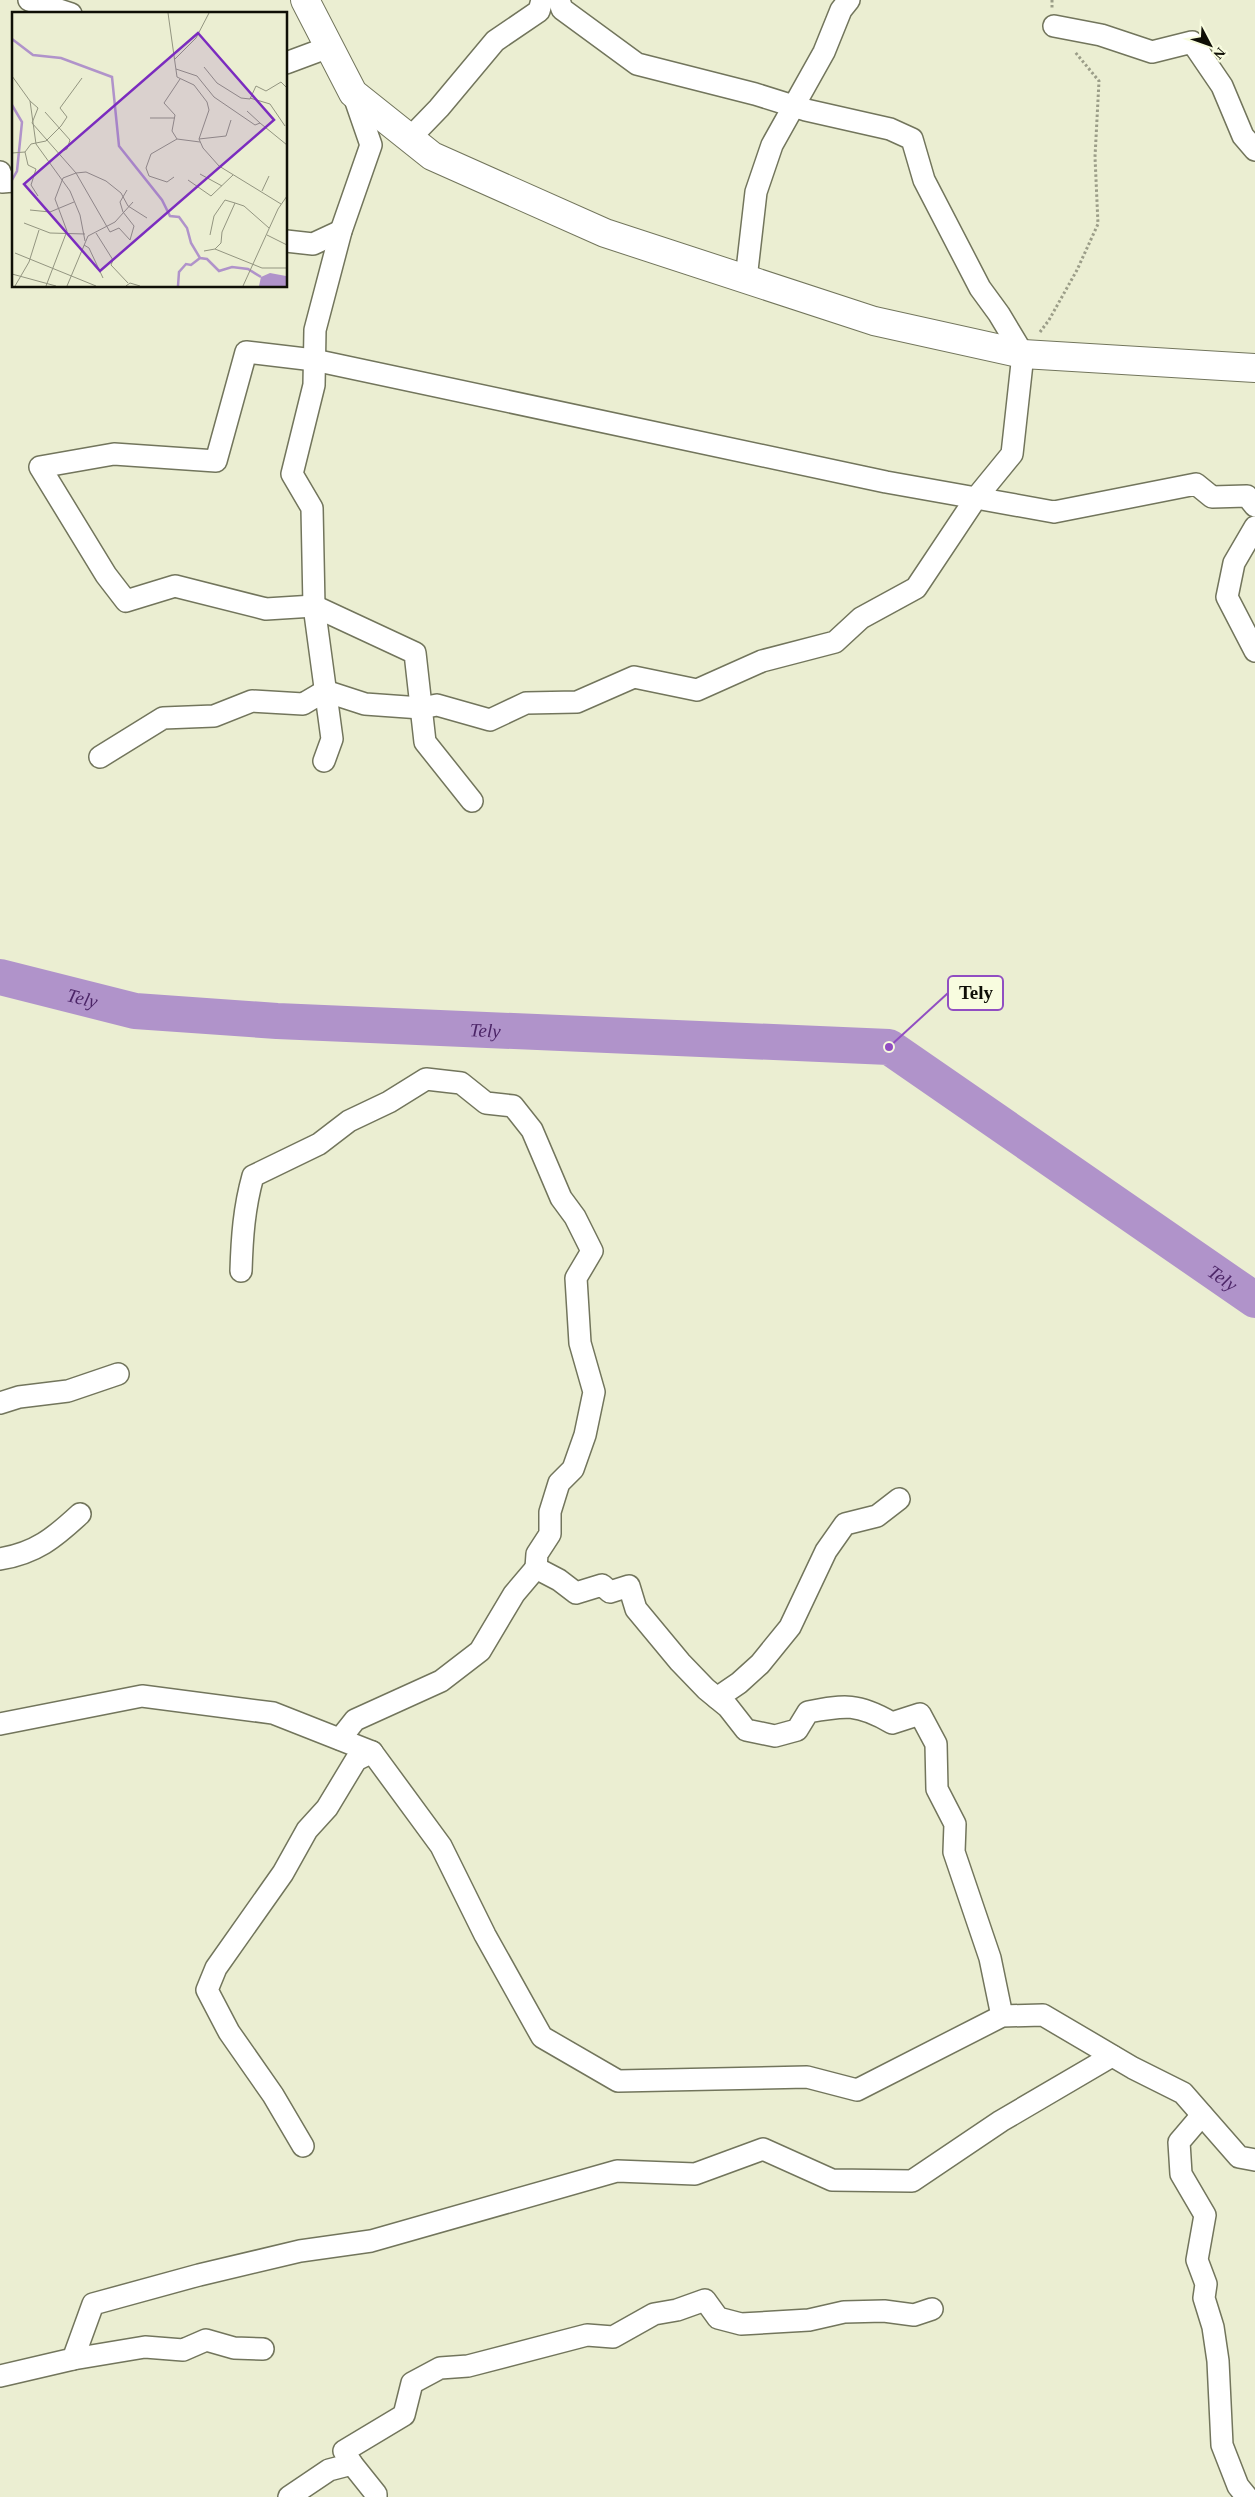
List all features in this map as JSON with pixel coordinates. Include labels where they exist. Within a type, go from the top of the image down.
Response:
[{"type":"street","points":[[29,0],[65,12]]},
{"type":"street","points":[[305,0],[353,93],[371,145],[341,231],[315,330],[314,385],[292,474],[312,508],[314,606],[332,739],[324,760]]},
{"type":"street","points":[[410,138],[440,108],[495,42],[539,11],[542,0]]},
{"type":"street","points":[[100,757],[163,718],[214,716],[252,701],[303,704],[325,691],[365,704],[422,708],[438,705],[490,720],[526,703],[577,702],[634,677],[697,690],[762,661],[835,642],[861,618],[916,588],[976,498],[1012,454],[1023,354],[1000,314],[980,288],[924,180],[912,140],[890,129],[794,106],[755,94],[636,64],[562,9],[559,0]]},
{"type":"street","points":[[746,279],[756,192],[772,145],[824,52],[841,10],[849,0]]},
{"type":"street","points":[[1054,26],[1101,35],[1152,52],[1192,42],[1222,86],[1243,136],[1255,150]]},
{"type":"street","points":[[288,62],[329,47]]},
{"type":"street","points":[[353,93],[432,156],[605,233],[874,321],[1023,354],[1255,368]]},
{"type":"street","points":[[0,172],[2,182],[12,181]]},
{"type":"street","points":[[288,242],[313,244],[341,231]]},
{"type":"street","points":[[472,801],[425,742],[415,653],[314,606],[266,609],[175,586],[126,601],[106,575],[40,467],[114,454],[216,461],[246,352],[314,360],[886,482],[1054,512],[1196,484],[1212,497],[1247,496],[1255,506]]},
{"type":"street","points":[[1255,527],[1234,563],[1227,597],[1255,651]]},
{"type":"street","points":[[241,1271],[242,1229],[246,1199],[253,1176],[319,1144],[349,1121],[389,1102],[426,1079],[461,1083],[486,1103],[513,1106],[532,1130],[562,1198],[575,1217],[592,1251],[576,1278],[580,1344],[594,1392],[585,1435],[573,1469],[559,1483],[550,1512],[550,1534],[538,1554],[536,1568],[514,1594],[480,1651],[442,1681],[355,1720],[340,1739]]},
{"type":"street","points":[[0,1403],[19,1397],[68,1391],[118,1374]]},
{"type":"street","points":[[717,1698],[739,1683],[760,1664],[790,1627],[826,1551],[845,1524],[877,1516],[899,1499]]},
{"type":"street","points":[[0,1559],[18,1556],[53,1539],[80,1514]]},
{"type":"street","points":[[536,1568],[559,1580],[576,1593],[602,1585],[610,1592],[629,1586],[636,1609],[680,1662],[728,1707],[746,1730],[775,1736],[797,1730],[808,1712],[839,1706],[871,1710],[892,1722],[920,1714],[936,1744],[937,1790],[955,1824],[954,1852],[990,1958],[1002,2016]]},
{"type":"street","points":[[0,1724],[142,1696],[273,1713],[372,1752],[441,1846],[485,1935],[542,2037],[618,2081],[807,2077],[857,2090],[1002,2016],[1044,2015],[1112,2056],[1183,2093],[1239,2157],[1255,2160]]},
{"type":"street","points":[[303,2146],[273,2095],[229,2032],[208,1990],[216,1968],[282,1874],[307,1830],[328,1808],[356,1760],[372,1752]]},
{"type":"street","points":[[73,2359],[93,2304],[199,2275],[300,2251],[371,2240],[617,2171],[695,2174],[763,2149],[832,2180],[912,2181],[1001,2121],[1112,2056]]},
{"type":"street","points":[[1202,2115],[1179,2142],[1181,2174],[1205,2215],[1197,2260],[1206,2284],[1204,2298],[1213,2327],[1218,2360],[1222,2445],[1238,2486],[1247,2497]]},
{"type":"street","points":[[376,2497],[376,2494],[344,2451],[404,2415],[412,2383],[440,2368],[468,2366],[587,2335],[613,2337],[654,2314],[678,2310],[705,2300],[718,2318],[741,2324],[809,2320],[844,2312],[884,2311],[914,2315],[932,2309]]},
{"type":"street","points":[[0,2376],[73,2359],[145,2347],[183,2350],[206,2340],[234,2348],[263,2349]]},
{"type":"street","points":[[290,2497],[328,2470],[352,2464]]},
{"type":"path","points":[[1023,354],[1049,320],[1078,270],[1098,224],[1096,157],[1099,81],[1054,26],[1052,0]]},
{"type":"waterway","name":"Tely","points":[[0,977],[135,1011],[277,1021],[889,1047],[1255,1300]]},
{"type":"place","name":"Tely","points":[[889,1047]]}]
